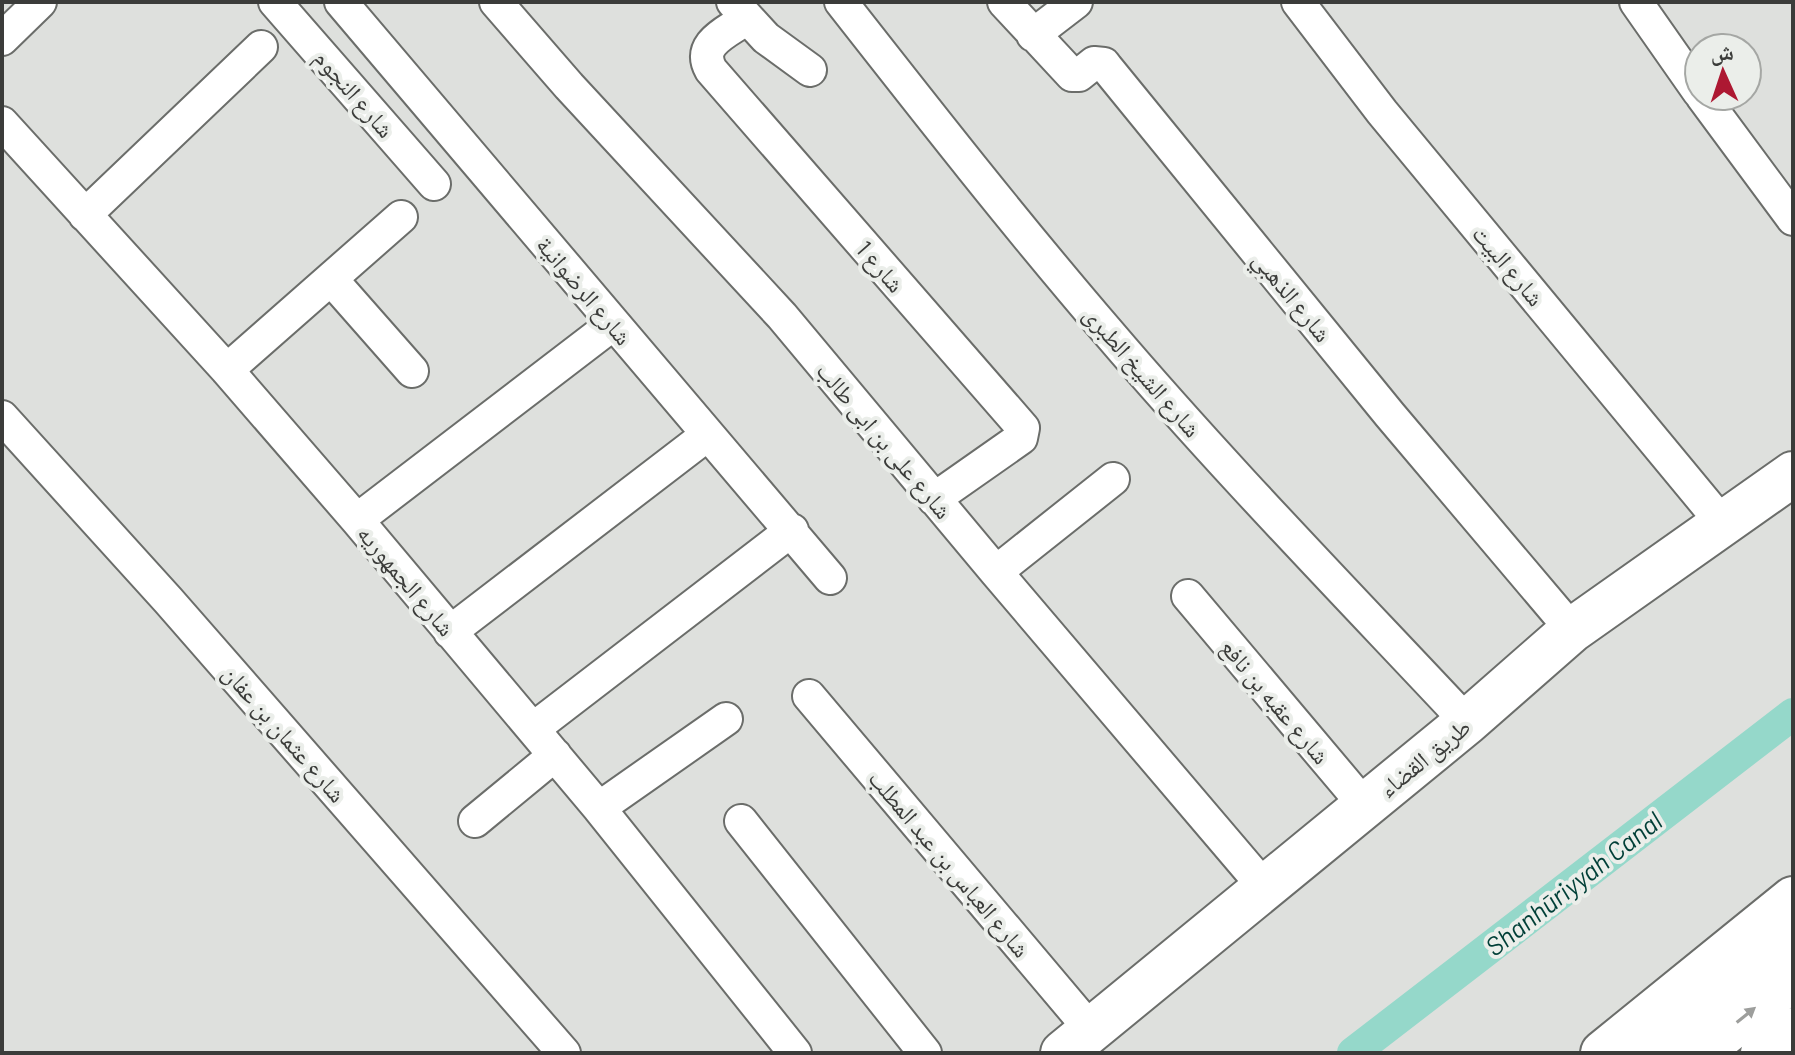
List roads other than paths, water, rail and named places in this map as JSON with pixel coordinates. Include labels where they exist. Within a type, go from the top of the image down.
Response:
[{"type":"main road","name":"طريق القضاء","points":[[1077,1042],[1467,722],[1572,630],[1793,474]]},
{"type":"main road","points":[[1603,1053],[1793,899]]},
{"type":"main road","points":[[1641,1053],[1793,934]]},
{"type":"main road","points":[[1699,1053],[1793,978]]},
{"type":"main road","points":[[1763,1053],[1793,1030]]},
{"type":"street","points":[[2,39],[40,2]]},
{"type":"street","name":"شارع النجوم","points":[[275,2],[434,184]]},
{"type":"street","name":"شارع الرضوانية","points":[[341,2],[830,578]]},
{"type":"street","name":"شارع على بن ابى طالب","points":[[496,2],[569,86],[782,316],[1265,888]]},
{"type":"street","name":"شارع الشيخ الطبرى","points":[[841,2],[956,149],[1107,331],[1224,463],[1467,722]]},
{"type":"street","name":"شارع الذهبي","points":[[1004,2],[1072,75],[1079,75],[1094,63],[1104,64],[1390,415],[1572,630]]},
{"type":"street","points":[[1033,35],[1076,2]]},
{"type":"street","name":"شارع البيت","points":[[1298,2],[1382,112],[1723,524]]},
{"type":"street","points":[[1636,2],[1683,70]]},
{"type":"street","points":[[740,10],[787,56],[810,70]]},
{"type":"street","name":"شارع 1","points":[[740,10],[706,51],[711,70],[1023,428],[1021,438],[934,499]]},
{"type":"street","points":[[85,215],[261,47]]},
{"type":"street","points":[[1713,112],[1793,219]]},
{"type":"street","name":"شارع الجمهوريه","points":[[2,123],[227,370],[357,520],[599,808],[795,1053]]},
{"type":"street","points":[[227,370],[401,217]]},
{"type":"street","points":[[331,279],[412,371]]},
{"type":"street","points":[[357,520],[613,324]]},
{"type":"street","name":"شارع عثمان بن عفان","points":[[2,417],[168,600],[564,1053]]},
{"type":"street","points":[[450,632],[707,435]]},
{"type":"street","points":[[996,572],[1113,479]]},
{"type":"street","points":[[533,729],[792,530]]},
{"type":"street","name":"شارع عقبه بن نافع","points":[[1188,596],[1365,806]]},
{"type":"street","name":"شارع العباس بن عبد المطلب","points":[[809,696],[1077,1042]]},
{"type":"street","points":[[599,808],[726,719]]},
{"type":"street","points":[[475,821],[555,755]]},
{"type":"street","points":[[741,821],[925,1053]]},
{"type":"waterway","name":"Shanhūriyyah Canal","points":[[1353,1053],[1793,714]]}]
